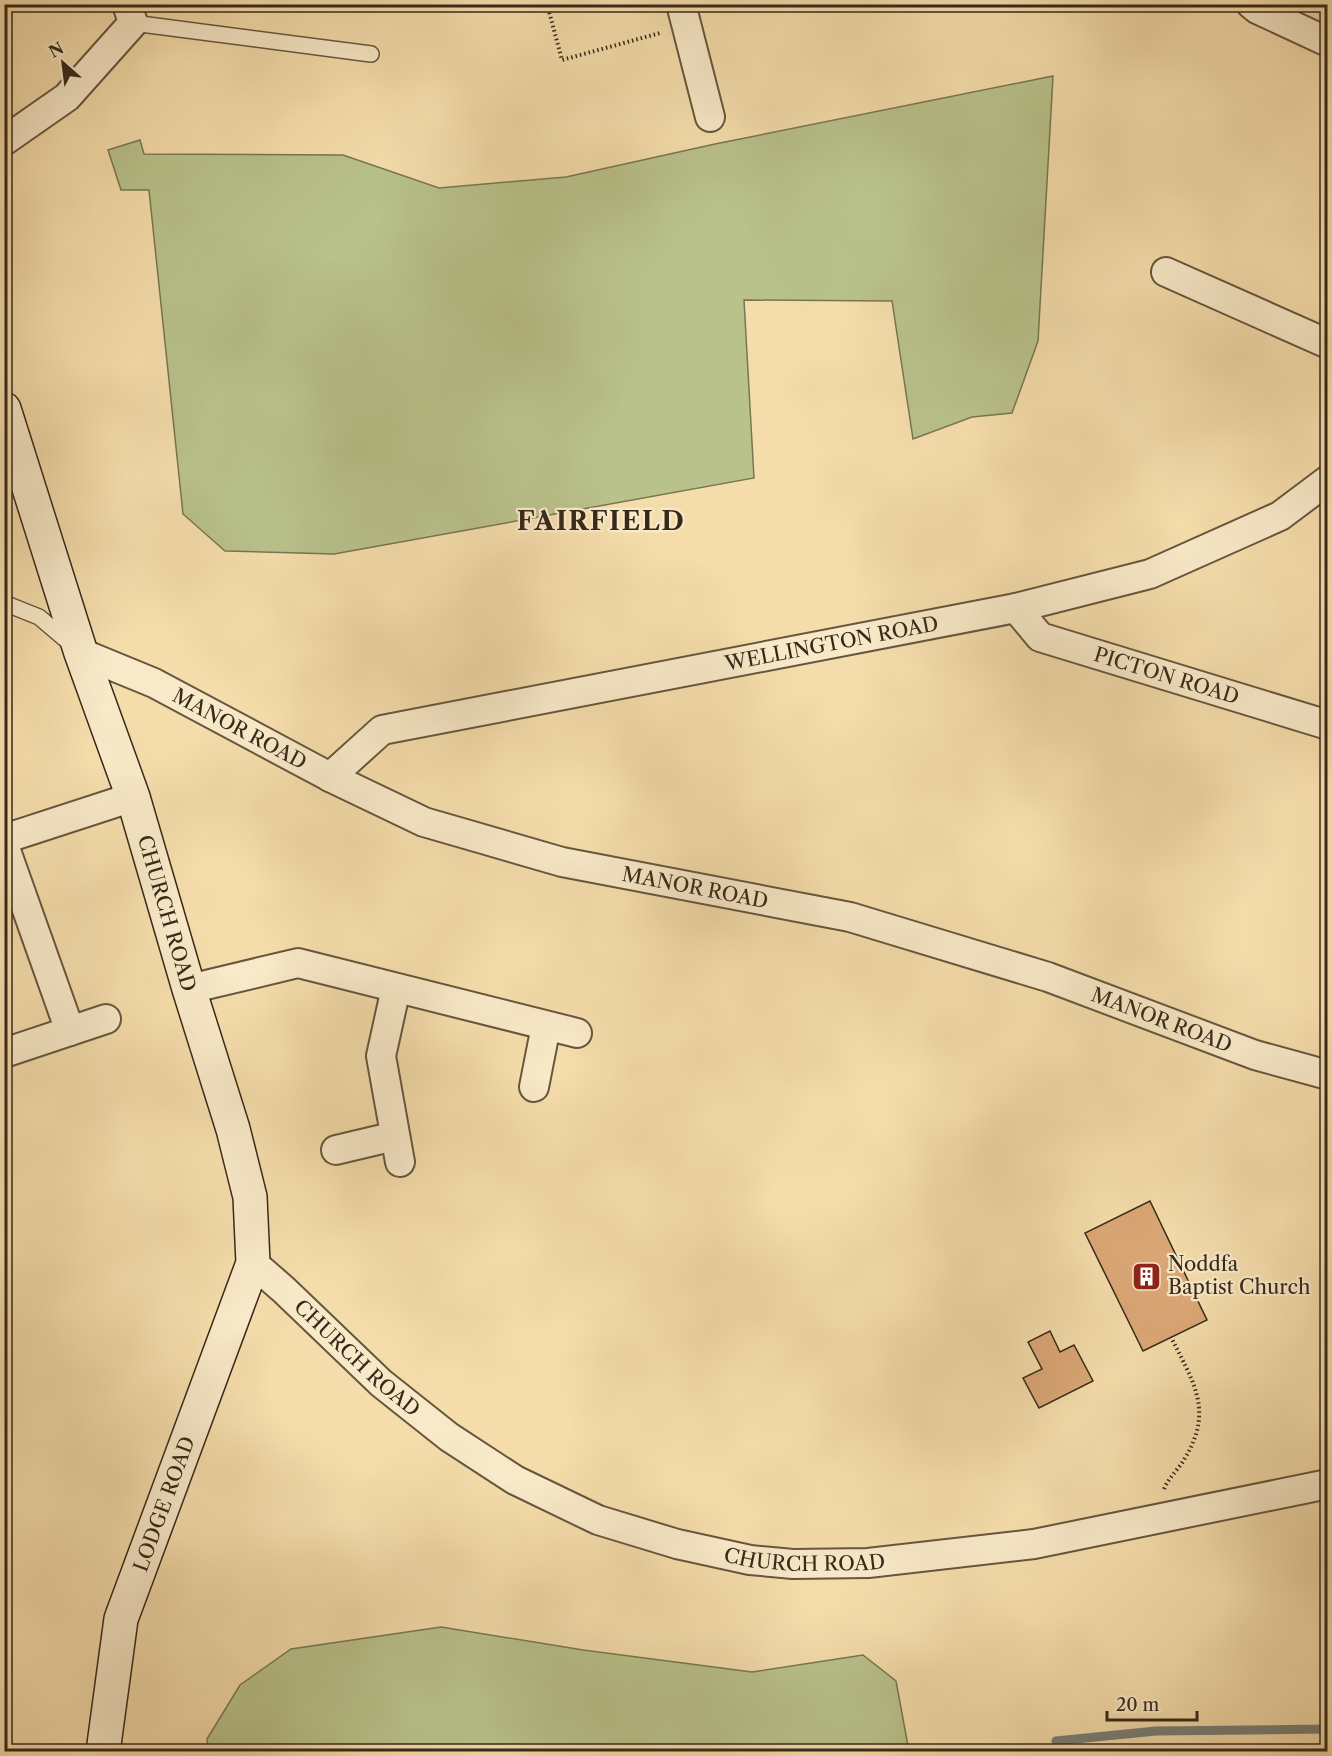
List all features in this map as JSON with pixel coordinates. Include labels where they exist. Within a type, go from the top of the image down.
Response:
[{"type":"main road","name":"CHURCH ROAD","points":[[4,409],[81,653],[133,797],[189,989],[234,1129],[250,1197],[253,1263]]},
{"type":"main road","name":"LODGE ROAD","points":[[103,1752],[121,1619],[253,1263]]},
{"type":"street","points":[[1251,4],[1257,9],[1328,42]]},
{"type":"street","points":[[4,141],[67,98],[130,14]]},
{"type":"street","points":[[684,15],[710,117]]},
{"type":"street","points":[[1166,272],[1328,344]]},
{"type":"street","name":"WELLINGTON ROAD","points":[[330,777],[382,730],[1016,608],[1150,574],[1280,516],[1328,480]]},
{"type":"street","name":"PICTON ROAD","points":[[1016,608],[1040,637],[1328,725]]},
{"type":"street","name":"MANOR ROAD","points":[[81,653],[154,683],[330,777],[424,822],[562,862],[850,917],[1048,977],[1255,1055],[1328,1075]]},
{"type":"street","points":[[4,839],[133,797]]},
{"type":"street","points":[[4,845],[70,1031]]},
{"type":"street","points":[[189,989],[298,963],[577,1033]]},
{"type":"street","points":[[336,1150],[397,1149],[381,1056],[396,988]]},
{"type":"street","points":[[4,1053],[106,1019]]},
{"type":"street","points":[[534,1087],[546,1026]]},
{"type":"street","name":"CHURCH ROAD","points":[[253,1263],[381,1383],[449,1437],[514,1480],[598,1520],[677,1544],[750,1560],[793,1564],[868,1563],[1034,1544],[1328,1484]]},
{"type":"lane","points":[[130,14],[371,54]]},
{"type":"lane","points":[[4,603],[39,617],[81,653]]},
{"type":"path","points":[[547,4],[562,60],[684,15]]},
{"type":"path","points":[[1164,1518],[1161,1497],[1166,1484],[1185,1459],[1196,1437],[1200,1415],[1199,1399],[1171,1337]]},
{"type":"green space","points":[[1053,76],[1038,341],[1012,413],[972,417],[913,439],[892,301],[744,300],[754,478],[334,554],[225,551],[183,514],[149,190],[121,190],[108,150],[140,140],[144,154],[343,155],[439,188],[566,177],[715,144]]},
{"type":"green space","points":[[441,1627],[583,1650],[752,1672],[863,1655],[896,1681],[909,1751],[208,1751],[207,1739],[240,1685],[291,1649]]},
{"type":"building","name":"Noddfa Baptist Church","points":[[1150,1201],[1207,1320],[1143,1351],[1085,1233]]},
{"type":"building","points":[[1050,1331],[1060,1352],[1074,1345],[1093,1381],[1039,1408],[1023,1378],[1042,1369],[1028,1342]]},
{"type":"waterway","points":[[1056,1741],[1156,1731],[1328,1729]]},
{"type":"place","name":"Noddfa Baptist Church","points":[[1147,1276]]},
{"type":"district","name":"FAIRFIELD","points":[[601,521]]}]
